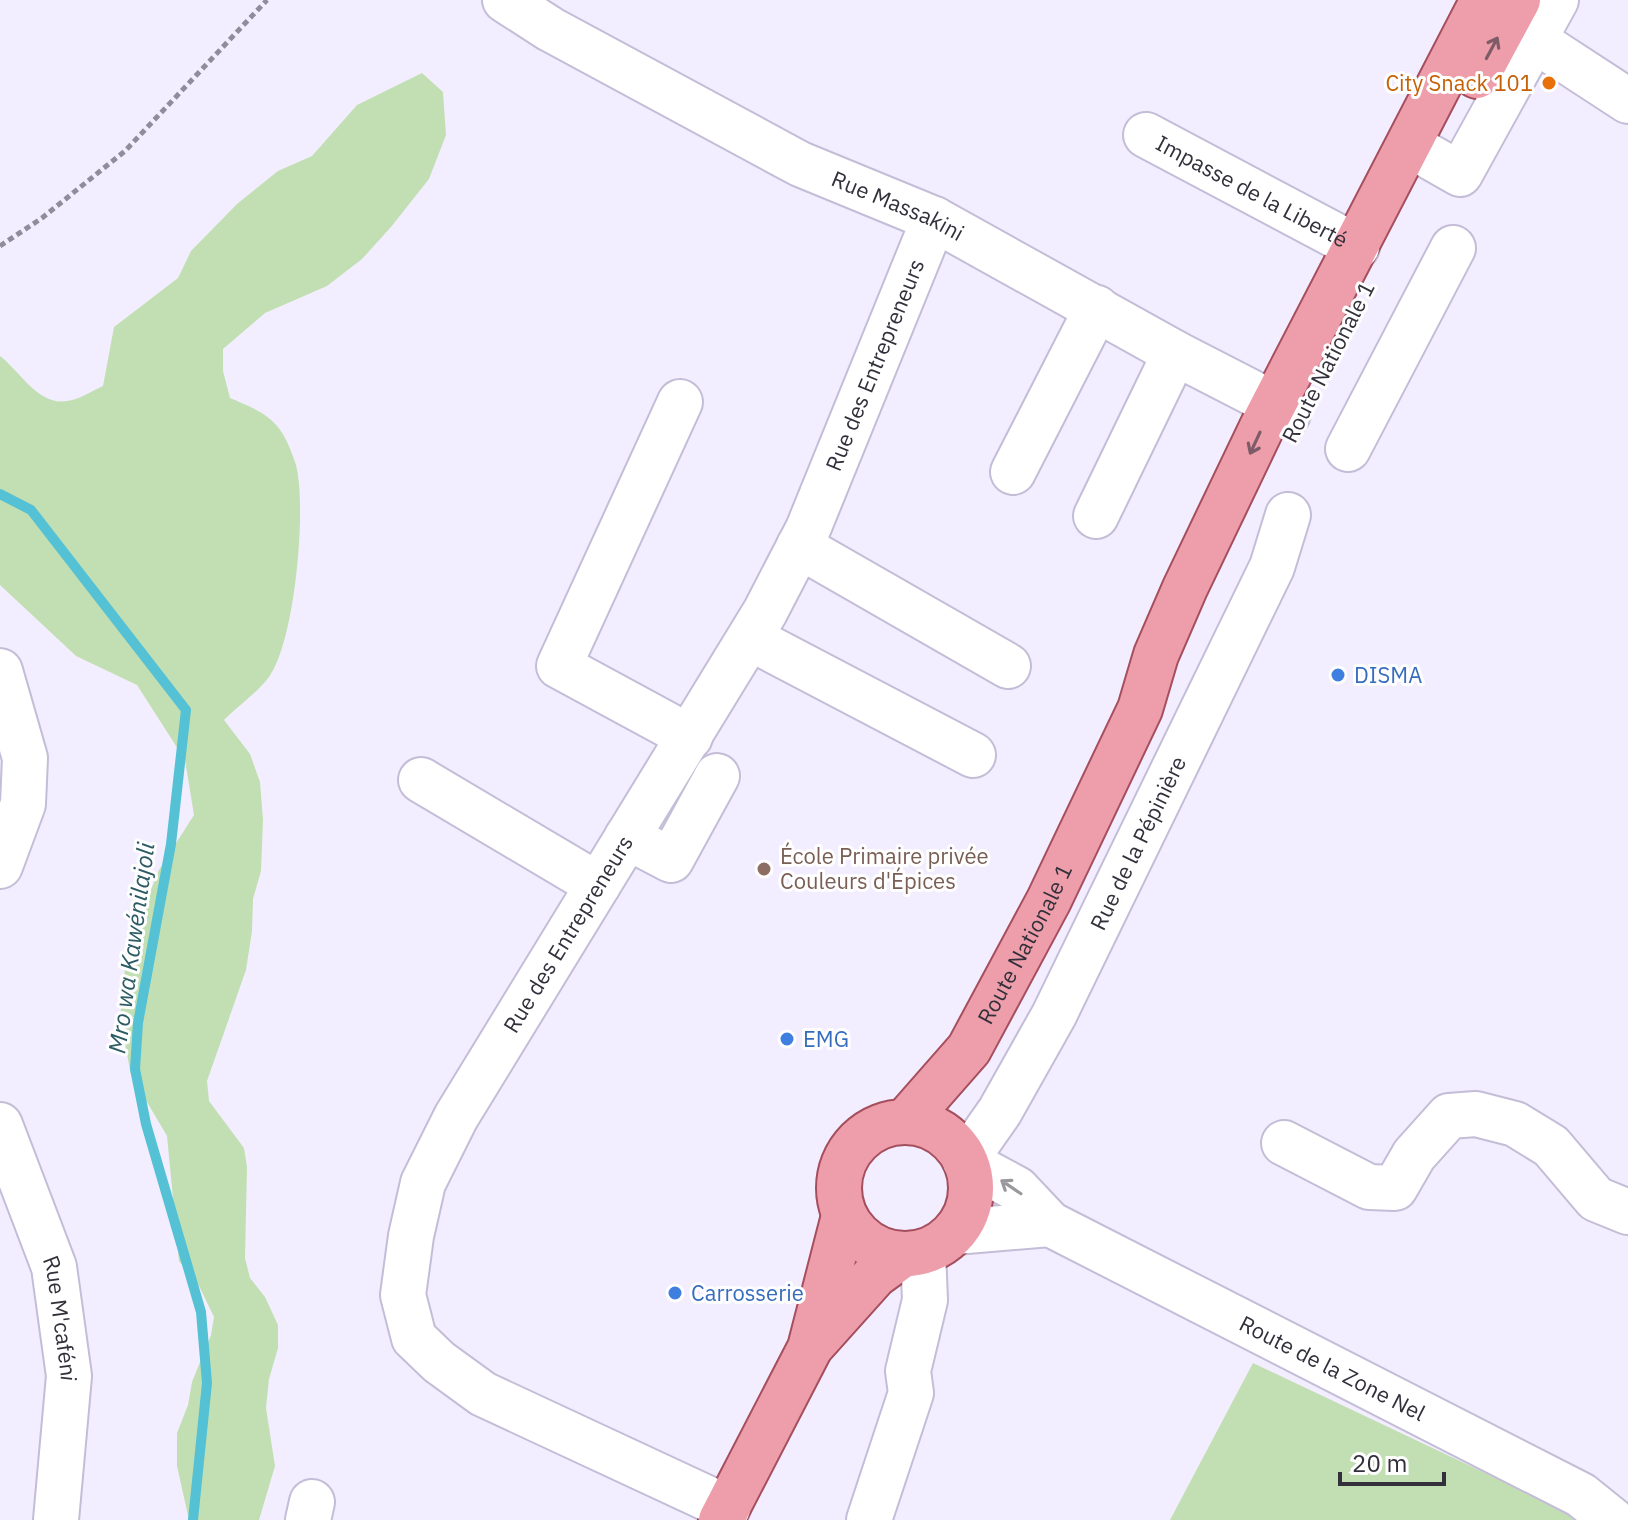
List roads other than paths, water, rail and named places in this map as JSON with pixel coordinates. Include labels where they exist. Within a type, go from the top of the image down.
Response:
[{"type":"main road","name":"Route Nationale 1","points":[[725,1514],[810,1348],[844,1216],[839,1197],[839,1179],[849,1153],[868,1133],[886,1125],[905,1122],[969,1049],[1049,900],[1140,709],[1156,655],[1281,409],[1357,247],[1516,9]]},
{"type":"main road","name":"Route Nationale 1","points":[[1140,709],[1174,661],[1210,597],[1322,373],[1421,152]]},
{"type":"main road","name":"Route Nationale 1","points":[[810,1348],[875,1275],[928,1246],[965,1216],[971,1198],[970,1179],[960,1153],[969,1049]]},
{"type":"main road","points":[[905,1122],[941,1133],[960,1153]]},
{"type":"main road","points":[[844,1216],[854,1231],[869,1244],[886,1252],[928,1246]]},
{"type":"street","name":"Rue Massakini","points":[[505,0],[550,29],[800,164],[934,219],[1281,409]]},
{"type":"street","points":[[1516,9],[1628,101]]},
{"type":"street","name":"Impasse de la Liberté","points":[[1146,135],[1357,247]]},
{"type":"street","name":"Rue des Entrepreneurs","points":[[725,1514],[483,1394],[439,1362],[414,1338],[403,1295],[411,1236],[423,1183],[456,1117],[750,638],[799,546],[934,219]]},
{"type":"street","points":[[1348,449],[1453,248]]},
{"type":"street","points":[[1013,472],[1097,308]]},
{"type":"street","points":[[1096,516],[1175,353]]},
{"type":"street","points":[[627,837],[671,860],[727,781],[684,746],[559,666],[680,402]]},
{"type":"street","name":"Rue de la Pépinière","points":[[960,1153],[1000,1111],[1061,1001],[1272,567],[1288,515]]},
{"type":"street","points":[[799,546],[1008,666]]},
{"type":"street","points":[[750,638],[973,755]]},
{"type":"street","points":[[0,671],[25,758],[23,804],[0,866]]},
{"type":"street","points":[[421,780],[598,885]]},
{"type":"street","points":[[1284,1143],[1369,1187],[1395,1188],[1414,1155],[1449,1116],[1476,1114],[1515,1124],[1551,1146],[1596,1199],[1628,1212]]},
{"type":"street","name":"Rue M'caféni","points":[[0,1125],[54,1267],[69,1376],[56,1520]]},
{"type":"street","name":"Route de la Zone Nel","points":[[960,1153],[1017,1189],[1050,1224],[1581,1495],[1612,1520]]},
{"type":"street","points":[[869,1520],[911,1393],[908,1371],[925,1300],[928,1246],[1050,1224]]},
{"type":"waterway","name":"Mro wa Kawénilajoli","points":[[0,494],[31,510],[186,710],[171,844],[138,1023],[135,1069],[146,1124],[201,1312],[207,1383],[193,1520]]},
{"type":"place","name":"City Snack 101","points":[[1549,83]]},
{"type":"place","name":"DISMA","points":[[1338,675]]},
{"type":"place","name":"École Primaire privée Couleurs d'Épices","points":[[764,869]]},
{"type":"place","name":"EMG","points":[[787,1039]]},
{"type":"place","name":"Carrosserie","points":[[675,1293]]}]
